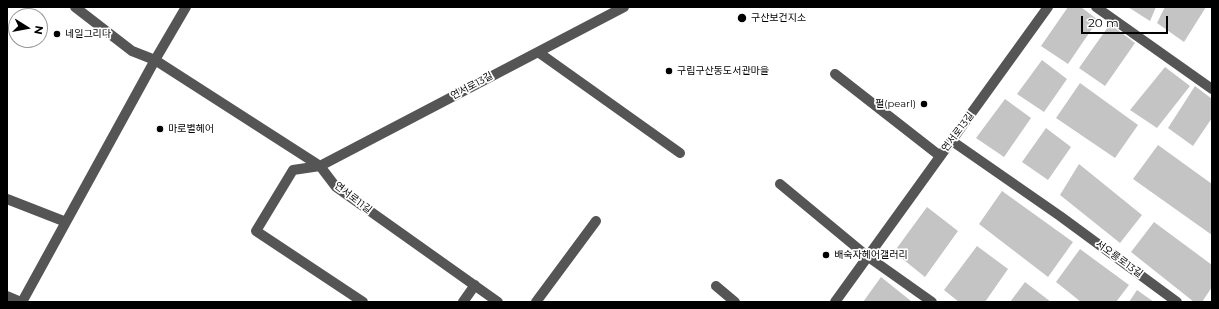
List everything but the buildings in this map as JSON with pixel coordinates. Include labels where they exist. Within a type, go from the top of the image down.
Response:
[{"type":"street","name":"연서로11길","points":[[75,7],[132,51],[155,60],[320,166],[336,187],[498,302]]},
{"type":"street","points":[[7,296],[22,302],[155,60],[186,7]]},
{"type":"street","name":"연서로13길","points":[[363,302],[256,231],[293,170],[320,166],[624,7]]},
{"type":"street","name":"연서로13길","points":[[835,302],[1048,7]]},
{"type":"street","points":[[1096,7],[1212,89]]},
{"type":"street","points":[[538,52],[680,153]]},
{"type":"street","points":[[835,74],[940,156]]},
{"type":"street","name":"서오릉로13길","points":[[952,141],[1060,216],[1178,302]]},
{"type":"street","points":[[780,184],[867,256],[932,302]]},
{"type":"street","points":[[7,199],[66,222]]},
{"type":"street","points":[[536,302],[596,221]]},
{"type":"street","points":[[463,302],[475,286]]},
{"type":"street","points":[[716,286],[735,302]]},
{"type":"place","name":"구산보건지소","points":[[742,18]]},
{"type":"place","name":"네일그리다","points":[[57,34]]},
{"type":"place","name":"구립구산동도서관마을","points":[[669,71]]},
{"type":"place","name":"펄(pearl)","points":[[924,104]]},
{"type":"place","name":"마로별헤어","points":[[160,129]]},
{"type":"place","name":"배숙자헤어갤러리","points":[[826,255]]}]
